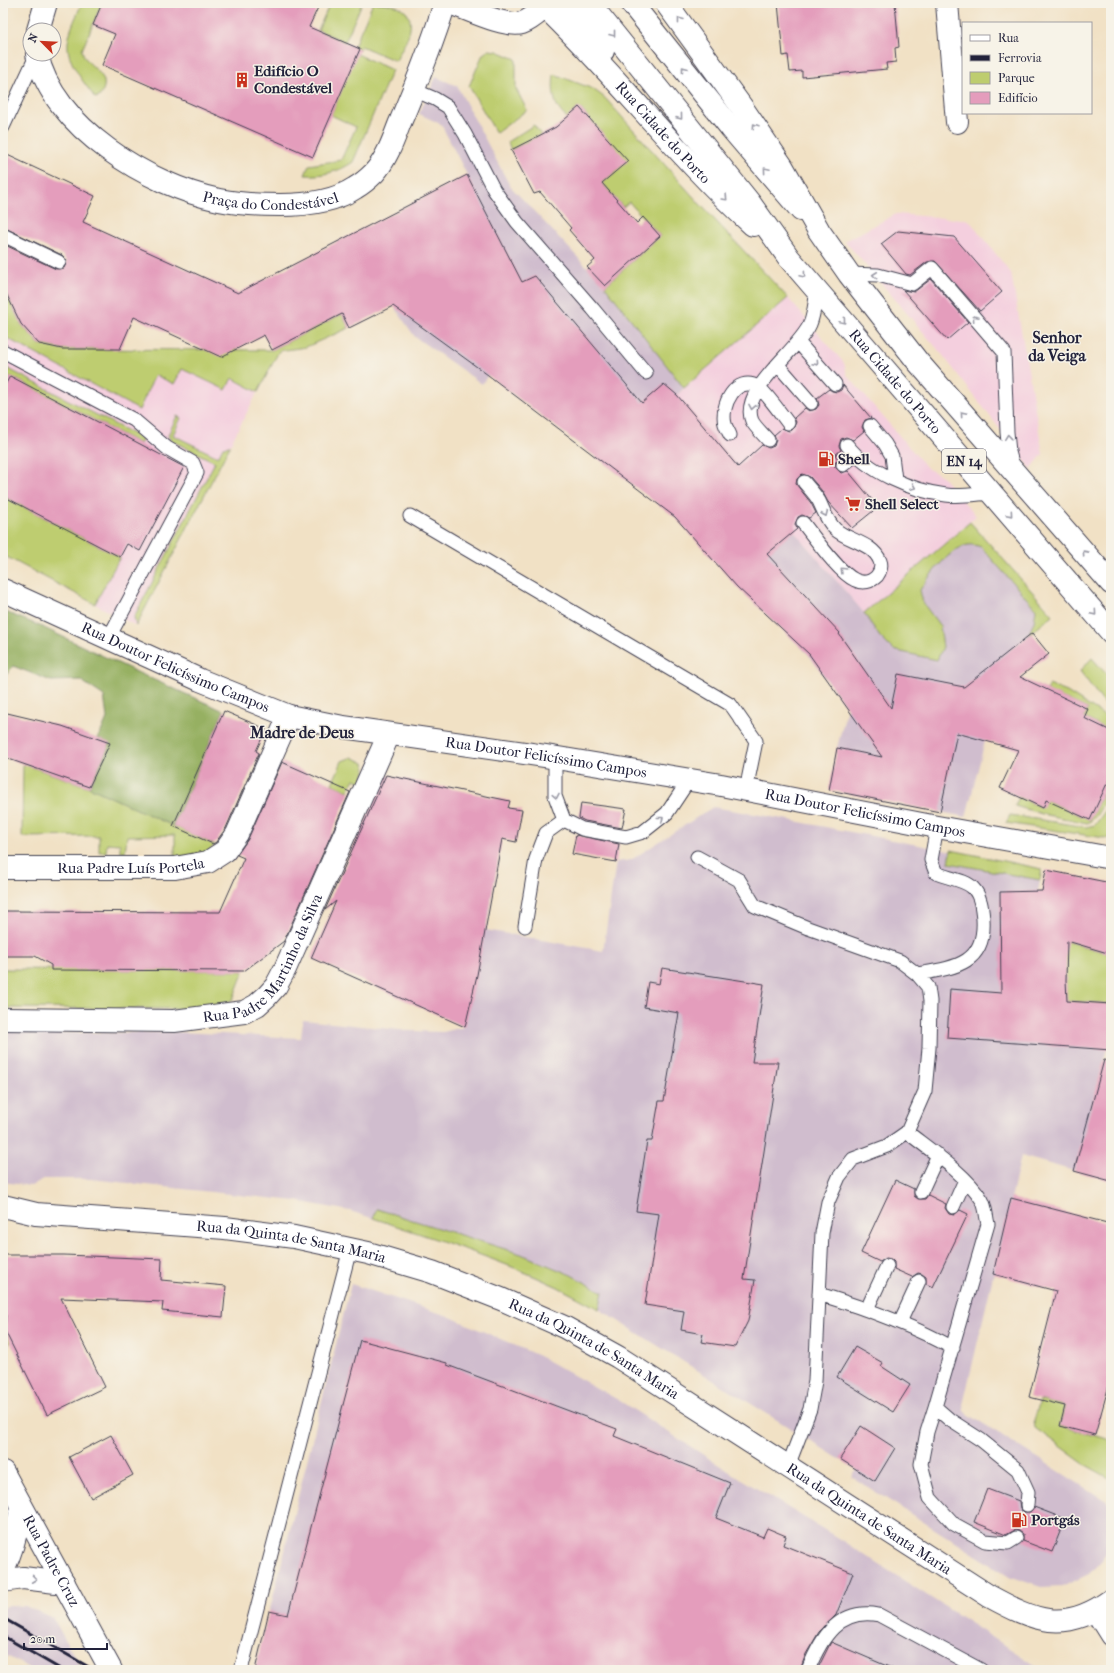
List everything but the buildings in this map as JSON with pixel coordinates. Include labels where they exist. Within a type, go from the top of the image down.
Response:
[{"type":"street","points":[[40,22],[46,3]]},
{"type":"street","name":"Praça do Condestável","points":[[39,62],[41,71],[47,82],[68,114],[110,152],[148,175],[186,190],[219,200],[260,205],[294,205],[330,199],[355,188],[375,172],[388,150],[414,90],[445,3]]},
{"type":"street","points":[[450,3],[502,22],[521,23],[534,16],[550,4],[603,51],[570,3]]},
{"type":"street","name":"Rua Cidade do Porto","points":[[589,3],[749,202],[789,258],[1111,632]]},
{"type":"street","name":"Rua Cidade do Porto","points":[[631,3],[731,128],[819,231]]},
{"type":"street","name":"Rua Cidade do Porto","points":[[666,3],[733,94],[782,166],[819,231],[849,274],[918,362],[1111,583]]},
{"type":"street","points":[[947,3],[957,122]]},
{"type":"street","name":"Rua Cidade do Porto","points":[[550,4],[620,85],[692,164],[738,212],[789,258]]},
{"type":"street","name":"Rua Doutor Felicíssimo Campos","points":[[3,590],[200,680],[289,716],[343,727],[555,757],[689,780],[1111,858]]},
{"type":"street","name":"Rua Padre Luís Portela","points":[[3,868],[175,868],[208,862],[225,851],[238,834],[289,716]]},
{"type":"street","name":"Rua Padre Martinho da Silva","points":[[3,1019],[174,1021],[244,1012],[257,1005],[276,986],[285,969],[389,734]]},
{"type":"street","name":"Rua da Quinta de Santa Maria","points":[[3,1206],[36,1214],[225,1228],[294,1238],[368,1253],[432,1272],[501,1299],[564,1327],[618,1357],[989,1596],[1020,1613],[1041,1620],[1064,1621],[1104,1605],[1111,1635]]},
{"type":"street","name":"Rua da Quinta de Santa Maria","points":[[3,1220],[36,1214]]},
{"type":"street","name":"Rua Padre Cruz","points":[[3,1472],[108,1663]]},
{"type":"street","points":[[3,1570],[9,1558],[17,1534],[21,1506]]},
{"type":"street","points":[[3,1581],[23,1578],[64,1583]]},
{"type":"lane","points":[[3,128],[33,62]]},
{"type":"lane","points":[[414,90],[448,107],[465,134],[494,190],[516,222],[593,309],[646,373]]},
{"type":"lane","points":[[3,235],[59,262]]},
{"type":"lane","points":[[849,274],[878,275],[912,284],[932,268],[1004,352],[1007,432],[1009,452],[1016,475]]},
{"type":"lane","points":[[768,440],[752,422],[750,411],[759,387],[765,377],[778,365],[798,342],[810,324],[817,291]]},
{"type":"lane","points":[[798,342],[834,384]]},
{"type":"lane","points":[[3,351],[134,420],[167,448],[193,463],[197,468],[197,472],[108,638]]},
{"type":"lane","points":[[778,365],[811,404]]},
{"type":"lane","points":[[730,435],[725,424],[724,412],[727,399],[735,389],[743,384],[751,384],[759,387],[788,423]]},
{"type":"lane","points":[[870,426],[885,444],[892,456],[895,479]]},
{"type":"lane","points":[[843,465],[851,450],[869,465],[895,479],[923,491],[946,495],[992,493]]},
{"type":"lane","points":[[804,523],[843,571],[854,580],[863,582],[872,580],[880,572],[880,562],[874,553],[866,546],[836,530],[827,520],[811,487]]},
{"type":"lane","points":[[410,516],[731,705],[756,741],[746,790]]},
{"type":"lane","points":[[555,757],[555,796],[564,820],[582,829],[626,837],[643,832],[667,813],[689,780]]},
{"type":"lane","points":[[525,926],[536,859],[546,833],[564,820]]},
{"type":"lane","points":[[917,974],[947,969],[962,963],[975,955],[984,931],[982,904],[973,888],[962,881],[948,878],[936,873],[931,860],[937,827]]},
{"type":"lane","points":[[697,857],[739,880],[755,906],[808,928],[900,961],[917,974],[928,987],[929,1048],[926,1091],[907,1132],[887,1146],[853,1159],[839,1177],[828,1202],[822,1233],[814,1388],[810,1409],[788,1466]]},
{"type":"lane","points":[[907,1132],[938,1155],[965,1180],[982,1201],[988,1224],[953,1348],[927,1432],[921,1464],[930,1498],[954,1524],[985,1541],[1008,1543],[1016,1538]]},
{"type":"lane","points":[[921,1192],[938,1155]]},
{"type":"lane","points":[[953,1207],[965,1180]]},
{"type":"lane","points":[[241,1670],[350,1249]]},
{"type":"lane","points":[[867,1309],[887,1266]]},
{"type":"lane","points":[[900,1322],[919,1281]]},
{"type":"lane","points":[[818,1294],[867,1309],[900,1322],[953,1348]]},
{"type":"lane","points":[[935,1407],[950,1420],[981,1440],[1018,1470],[1028,1492],[1028,1504]]},
{"type":"lane","points":[[808,1670],[818,1647],[830,1630],[851,1617],[867,1613],[879,1615],[981,1670]]},
{"type":"shaded area","points":[[436,77],[457,86],[510,186],[605,286],[684,388],[677,395],[864,613],[970,522],[1053,615],[979,676],[985,741],[966,817],[940,812],[948,774],[899,761],[837,748],[847,708],[808,654],[737,587],[675,517],[488,375],[482,384],[415,337],[393,305],[467,175],[441,124],[419,114]]},
{"type":"shaded area","points":[[896,214],[969,220],[1011,273],[1043,454],[1031,469],[941,353],[845,241]]},
{"type":"shaded area","points":[[3,287],[21,324],[39,344],[62,349],[279,351],[136,626],[3,555]]},
{"type":"shaded area","name":"Shell","points":[[788,298],[844,363],[847,375],[928,469],[941,475],[976,516],[864,613],[677,395]]},
{"type":"shaded area","points":[[713,807],[789,820],[1042,869],[1038,891],[1064,890],[1066,1000],[1111,1004],[1111,1033],[1074,1171],[1021,1156],[963,1405],[964,1410],[968,1414],[1111,1504],[1111,1543],[1102,1560],[1089,1574],[1064,1586],[1041,1587],[1011,1577],[852,1477],[857,1470],[599,1309],[559,1288],[507,1265],[452,1244],[350,1211],[296,1201],[91,1179],[43,1179],[31,1186],[3,1182],[3,1030],[65,1033],[179,1032],[301,1038],[303,1020],[410,1031],[443,1032],[464,1027],[375,986],[434,850],[498,862],[486,930],[603,951],[616,862],[631,860]]},
{"type":"shaded area","points":[[351,1284],[448,1316],[539,1356],[620,1401],[733,1474],[841,1540],[1043,1670],[255,1670]]},
{"type":"shaded area","points":[[9,1605],[25,1606],[53,1618],[82,1670],[33,1670],[3,1654],[3,1608]]},
{"type":"green space","points":[[82,3],[102,3],[82,50],[85,58],[104,80],[103,90],[99,97],[95,98],[77,72],[68,49],[70,32]]},
{"type":"green space","points":[[330,3],[362,3],[345,42],[318,30]]},
{"type":"green space","points":[[373,3],[399,7],[408,15],[410,21],[409,33],[396,61],[361,46],[360,49],[354,46]]},
{"type":"green space","points":[[489,50],[497,51],[516,59],[516,89],[527,110],[496,133],[469,86],[483,54]]},
{"type":"green space","points":[[357,54],[392,70],[353,162],[330,173],[305,175],[309,165],[341,160],[356,127],[331,115]]},
{"type":"green space","points":[[554,74],[593,89],[605,98],[699,203],[788,298],[684,388],[605,286],[660,236],[629,202],[623,207],[602,183],[627,161],[579,107],[567,118],[562,114],[554,98]]},
{"type":"green space","points":[[534,125],[541,135],[511,150],[507,142]]},
{"type":"green space","points":[[3,287],[21,324],[39,344],[62,349],[272,350],[342,314],[349,328],[306,347],[279,351],[258,392],[232,378],[226,390],[182,369],[174,384],[155,375],[139,410],[3,336]]},
{"type":"green space","points":[[3,366],[143,439],[140,444],[10,376],[3,389]]},
{"type":"green space","points":[[177,416],[181,418],[173,435],[218,457],[223,447],[230,446],[136,626],[134,617],[215,462],[170,440],[168,435]]},
{"type":"green space","points":[[3,496],[120,557],[95,604],[3,555]]},
{"type":"green space","points":[[970,522],[1053,615],[1028,636],[1034,622],[1036,609],[981,547],[968,545],[954,551],[941,563],[920,590],[923,603],[940,626],[943,647],[937,660],[893,650],[880,637],[864,613]]},
{"type":"green space","points":[[3,611],[40,626],[141,674],[224,711],[173,826],[89,787],[110,744],[98,739],[107,718],[104,696],[80,680],[51,681],[13,666],[3,679]]},
{"type":"green space","points":[[1092,658],[1111,679],[1111,709],[1103,702],[1080,671]]},
{"type":"green space","points":[[1049,685],[1067,692],[1111,720],[1111,731],[1084,718],[1088,709],[1046,690]]},
{"type":"green space","points":[[352,757],[364,763],[366,768],[362,782],[354,779],[348,791],[332,784],[342,761]]},
{"type":"green space","points":[[23,764],[89,787],[215,845],[206,853],[187,857],[175,856],[175,835],[127,836],[125,852],[120,851],[120,844],[107,843],[106,852],[99,852],[99,836],[22,837]]},
{"type":"green space","points":[[1102,795],[1106,796],[1101,808],[1094,818],[1087,823],[1042,814],[1015,806],[1019,797],[1042,808],[1046,800],[1090,820]]},
{"type":"green space","points":[[1111,797],[1111,839],[1006,823],[1010,815],[1086,827],[1095,825],[1103,814]]},
{"type":"green space","points":[[951,850],[1042,869],[1040,880],[949,863]]},
{"type":"green space","points":[[1065,941],[1111,954],[1111,1004],[1066,1001]]},
{"type":"green space","points":[[3,969],[244,971],[233,999],[219,1007],[204,1009],[3,1008]]},
{"type":"green space","points":[[377,1209],[521,1254],[571,1275],[603,1292],[599,1309],[558,1287],[513,1267],[373,1218]]},
{"type":"green space","points":[[15,1331],[16,1340],[3,1346],[3,1334]]},
{"type":"green space","points":[[1040,1400],[1065,1406],[1060,1426],[1111,1440],[1111,1479],[1084,1464],[1035,1428],[1034,1421]]},
{"type":"railway","points":[[3,1618],[94,1670]]},
{"type":"railway","points":[[3,1636],[62,1670]]},
{"type":"place","name":"Edifício O Condestável","points":[[242,80]]},
{"type":"place","name":"Shell","points":[[826,459]]},
{"type":"place","name":"Shell Select","points":[[853,504]]},
{"type":"place","name":"Portgás","points":[[1019,1520]]},
{"type":"district","name":"Senhor da Veiga","points":[[1057,346]]},
{"type":"district","name":"Madre de Deus","points":[[302,732]]}]
